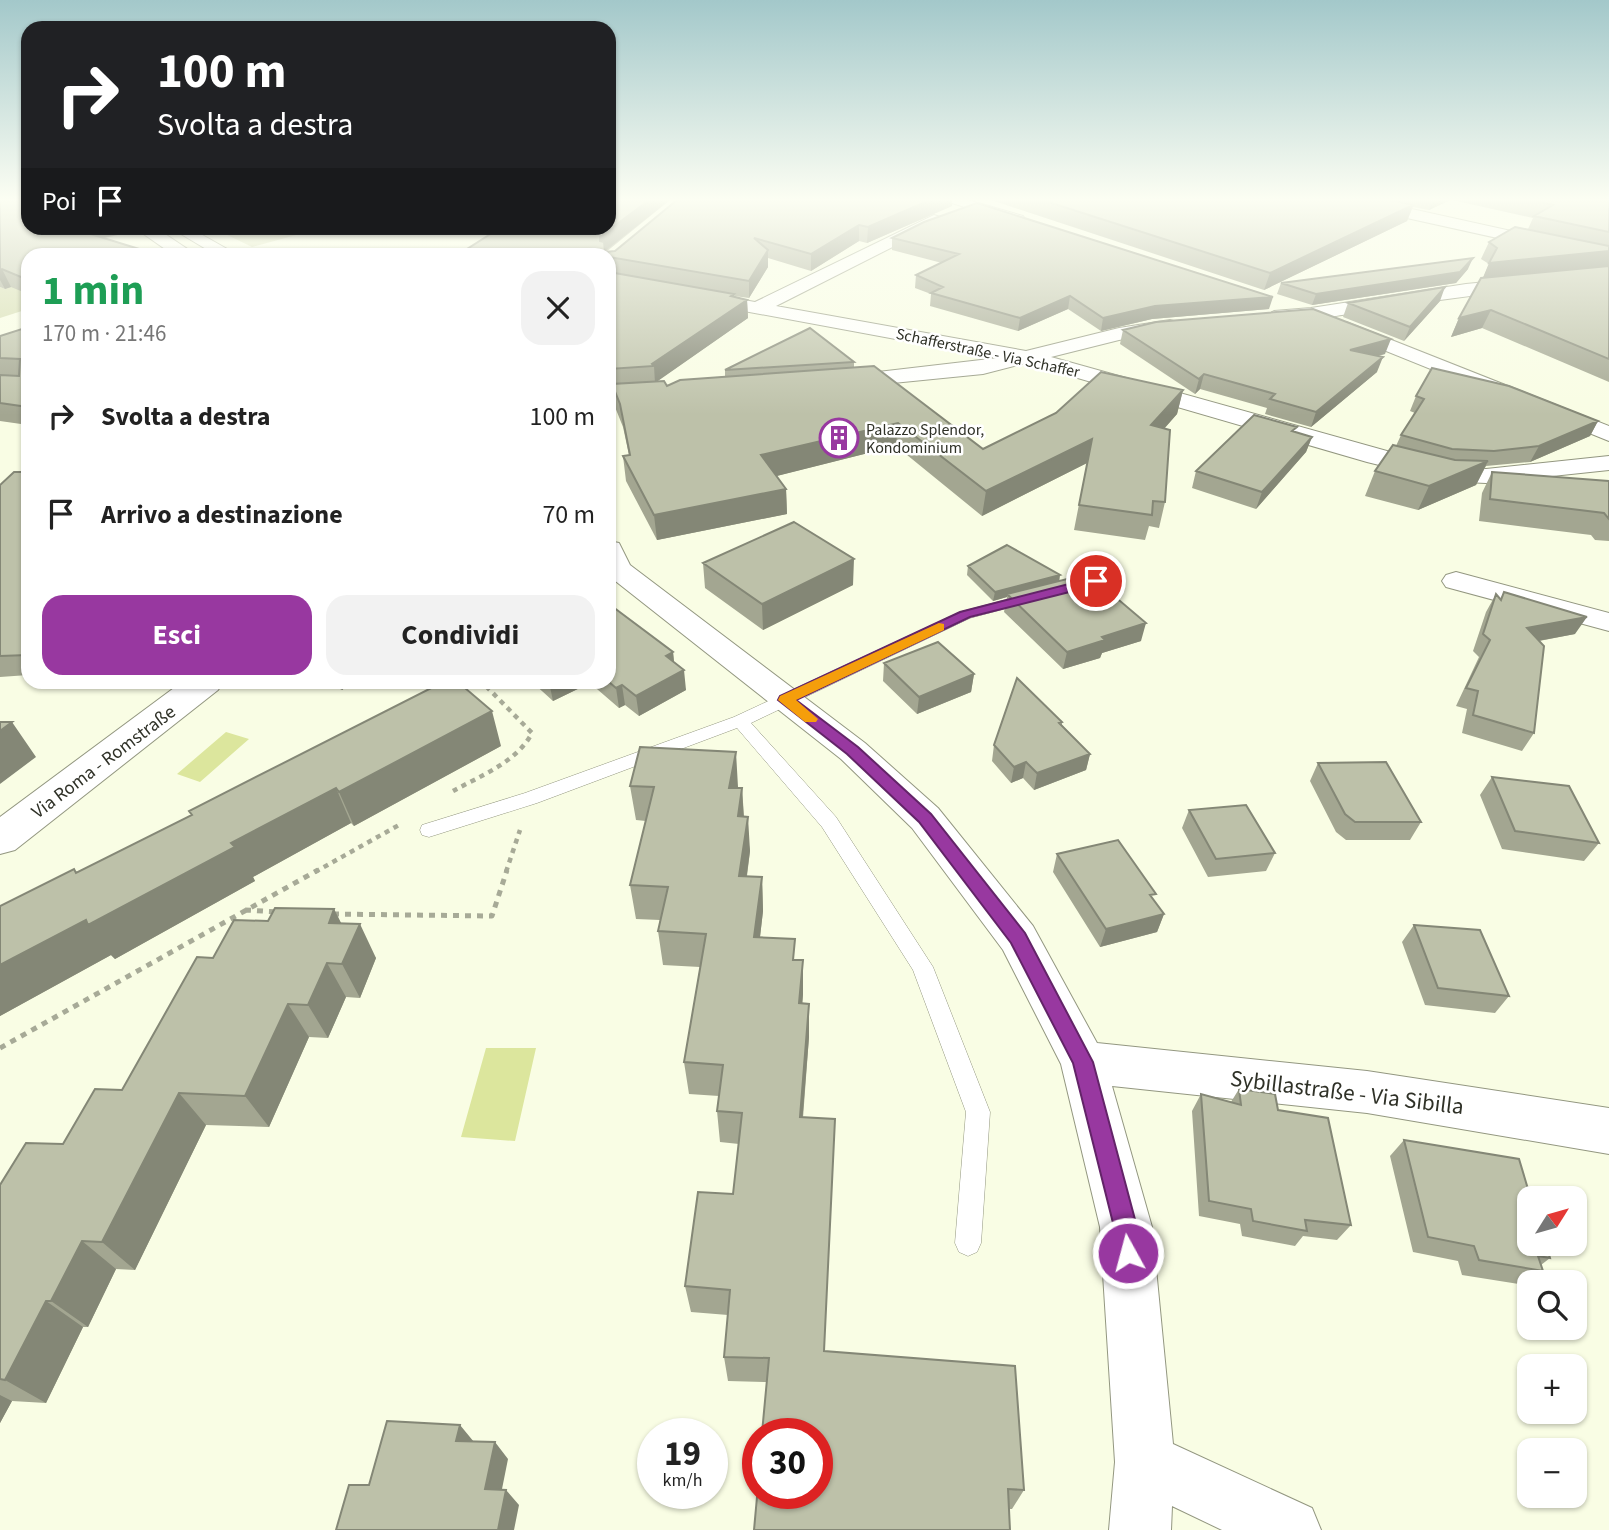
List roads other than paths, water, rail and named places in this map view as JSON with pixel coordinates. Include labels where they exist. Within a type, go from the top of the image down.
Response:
[{"type":"street","points":[[759,307],[830,271]]},
{"type":"street","points":[[1258,319],[1311,314],[1466,289],[1609,275]]},
{"type":"street","name":"Schafferstraße - Via Schaffer","points":[[616,282],[1031,358],[1444,474],[1486,476],[1609,463]]},
{"type":"street","points":[[1273,302],[1311,314],[1609,434]]},
{"type":"street","points":[[825,383],[983,368],[1119,334],[1192,325]]},
{"type":"street","points":[[616,565],[853,751],[925,818],[1018,938],[1083,1062],[1126,1227],[1145,1462],[1140,1530]]},
{"type":"street","points":[[1456,581],[1609,622]]},
{"type":"street","name":"Via Roma - Romstraße","points":[[0,839],[197,689]]},
{"type":"street","name":"Sybillastraße - Via Sibilla","points":[[1083,1062],[1367,1092],[1609,1131]]},
{"type":"street","points":[[1145,1462],[1290,1530]]},
{"type":"lane","points":[[426,822],[531,798],[740,721],[965,615],[1044,594]]},
{"type":"lane","points":[[740,721],[830,822],[922,967],[978,1112],[968,1243]]},
{"type":"place","name":"Palazzo Splendor, Kondominium","points":[[839,438]]}]
